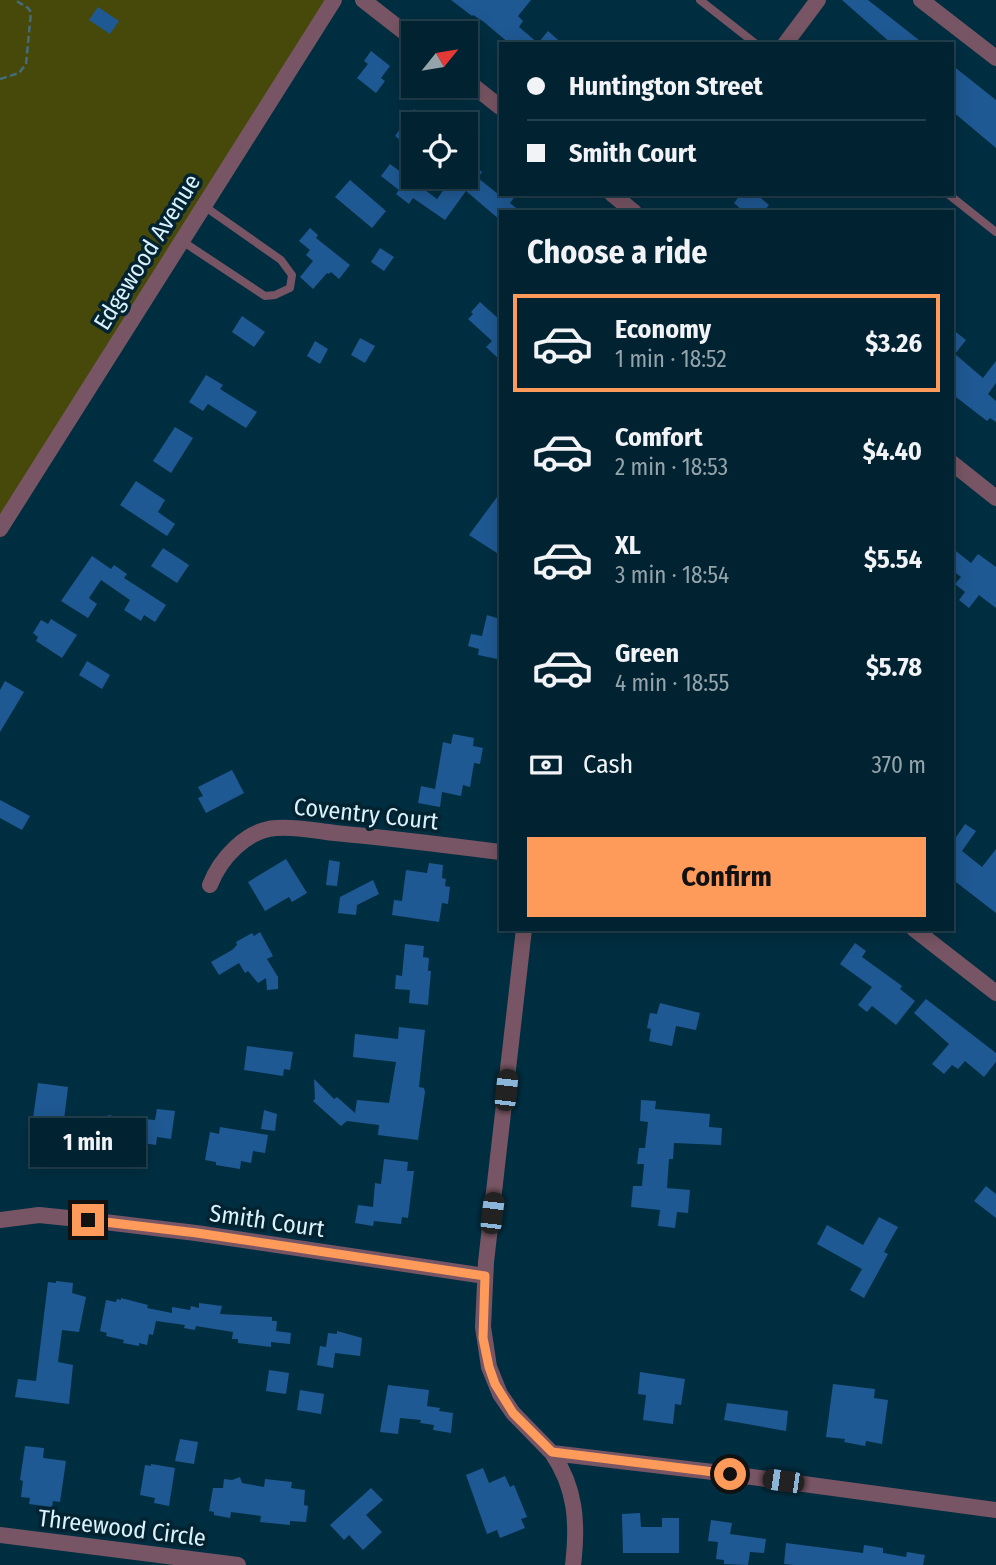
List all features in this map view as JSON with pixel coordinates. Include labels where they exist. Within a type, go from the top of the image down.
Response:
[{"type":"street","name":"Edgewood Avenue","points":[[0,529],[334,0]]},
{"type":"street","points":[[363,0],[401,30]]},
{"type":"street","points":[[786,42],[818,0]]},
{"type":"street","points":[[921,0],[996,58]]},
{"type":"street","points":[[478,90],[499,106]]},
{"type":"street","points":[[954,465],[996,498]]},
{"type":"street","name":"Coventry Court","points":[[210,885],[216,870],[238,845],[275,827],[385,837],[499,852]]},
{"type":"street","points":[[524,931],[485,1276],[483,1338],[496,1386],[513,1413],[552,1452],[567,1477],[573,1499],[576,1536],[573,1565]]},
{"type":"street","points":[[917,931],[996,993]]},
{"type":"street","name":"Smith Court","points":[[0,1220],[39,1215],[63,1217],[197,1233],[485,1276]]},
{"type":"street","points":[[552,1452],[996,1510]]},
{"type":"street","name":"Threewood Circle","points":[[0,1535],[238,1565]]},
{"type":"lane","points":[[700,0],[753,42]]},
{"type":"lane","points":[[951,196],[996,232]]},
{"type":"lane","points":[[181,240],[265,296],[290,288],[292,275],[281,260],[204,206]]},
{"type":"path","points":[[0,79],[19,73],[26,64],[31,12],[15,0]]},
{"type":"shaded area","points":[[0,0],[335,0],[0,515]]},
{"type":"building","points":[[451,0],[531,0],[518,16],[523,21],[519,27],[537,42],[508,42],[484,22]]},
{"type":"building","points":[[842,0],[868,0],[921,42],[890,42]]},
{"type":"building","points":[[98,7],[119,21],[110,34],[89,20]]},
{"type":"building","points":[[548,31],[561,42],[539,42]]},
{"type":"building","points":[[371,51],[390,66],[381,78],[385,81],[376,93],[357,78],[368,64],[364,61]]},
{"type":"building","points":[[954,67],[996,100],[996,148],[954,113]]},
{"type":"building","points":[[401,127],[401,141],[395,136]]},
{"type":"building","points":[[390,164],[401,172],[401,189],[424,189],[437,199],[444,189],[478,189],[478,178],[499,196],[515,196],[510,203],[519,210],[499,210],[499,219],[466,191],[445,220],[413,198],[409,204],[396,194],[399,190],[381,176]]},
{"type":"building","points":[[350,180],[386,211],[372,228],[335,197]]},
{"type":"building","points":[[739,196],[758,196],[769,205],[765,210],[742,210],[734,203]]},
{"type":"building","points":[[310,228],[318,235],[316,238],[350,265],[339,279],[331,272],[327,273],[313,289],[300,277],[313,261],[306,255],[310,250],[299,241]]},
{"type":"building","points":[[380,248],[394,257],[384,271],[371,262]]},
{"type":"building","points":[[480,302],[499,319],[499,359],[486,347],[492,341],[468,319],[473,314],[471,312]]},
{"type":"building","points":[[242,316],[265,332],[254,347],[232,332]]},
{"type":"building","points":[[954,331],[966,340],[955,354],[983,378],[996,361],[996,383],[988,394],[996,401],[996,422],[990,418],[987,421],[954,396]]},
{"type":"building","points":[[360,338],[375,346],[365,363],[351,355]]},
{"type":"building","points":[[315,341],[328,349],[320,364],[307,356]]},
{"type":"building","points":[[206,375],[223,385],[220,389],[257,412],[246,428],[208,404],[203,411],[189,402]]},
{"type":"building","points":[[175,427],[193,438],[171,473],[153,461]]},
{"type":"building","points":[[136,481],[165,500],[158,512],[175,524],[167,536],[120,505]]},
{"type":"building","points":[[499,494],[499,554],[469,535]]},
{"type":"building","points":[[163,548],[189,565],[177,583],[151,566]]},
{"type":"building","points":[[954,550],[971,563],[978,554],[996,567],[996,608],[979,595],[969,608],[959,600],[965,592],[955,584],[961,577],[954,572]]},
{"type":"building","points":[[92,556],[111,569],[114,565],[127,574],[124,578],[166,605],[155,622],[144,615],[141,621],[124,610],[130,600],[101,580],[89,598],[97,604],[88,618],[61,601]]},
{"type":"building","points":[[487,615],[499,619],[497,659],[478,655],[479,649],[468,646],[471,634],[482,636]]},
{"type":"building","points":[[51,619],[77,635],[62,658],[36,641],[38,637],[33,633],[41,620],[48,624]]},
{"type":"building","points":[[87,661],[110,675],[102,689],[79,675]]},
{"type":"building","points":[[5,681],[24,692],[0,732],[0,690]]},
{"type":"building","points":[[453,734],[474,738],[473,746],[483,748],[480,764],[474,763],[470,787],[463,785],[461,796],[442,792],[440,807],[418,803],[421,786],[435,789],[443,742],[451,744]]},
{"type":"building","points":[[232,770],[244,793],[206,813],[198,798],[203,796],[198,787]]},
{"type":"building","points":[[0,800],[30,816],[22,830],[0,818]]},
{"type":"building","points":[[965,824],[976,831],[962,851],[982,867],[996,849],[996,913],[954,881],[954,840]]},
{"type":"building","points":[[286,859],[307,893],[292,902],[289,897],[265,911],[248,882]]},
{"type":"building","points":[[329,860],[340,862],[337,886],[326,885]]},
{"type":"building","points":[[429,863],[443,865],[442,878],[446,879],[445,886],[450,887],[448,904],[442,903],[439,922],[392,915],[394,900],[402,901],[406,870],[427,873]]},
{"type":"building","points":[[373,880],[379,894],[357,905],[356,915],[338,913],[340,897]]},
{"type":"building","points":[[260,932],[273,956],[267,959],[278,977],[278,989],[267,990],[266,978],[258,983],[248,971],[245,973],[239,963],[219,975],[211,962],[232,950],[237,945],[236,942],[252,933],[254,936]]},
{"type":"building","points":[[855,943],[866,951],[862,957],[902,986],[900,989],[915,1001],[896,1025],[872,1006],[867,1012],[858,1005],[872,987],[840,964]]},
{"type":"building","points":[[405,944],[424,946],[423,957],[429,958],[428,971],[431,971],[428,1005],[409,1003],[410,990],[395,989],[396,975],[402,976]]},
{"type":"building","points":[[926,999],[996,1053],[996,1062],[984,1077],[965,1061],[958,1069],[952,1065],[944,1074],[932,1064],[949,1044],[914,1013]]},
{"type":"building","points":[[660,1003],[700,1013],[696,1030],[676,1026],[672,1046],[649,1041],[651,1029],[647,1028],[650,1013],[657,1014]]},
{"type":"building","points":[[399,1027],[425,1030],[419,1087],[424,1088],[425,1092],[418,1140],[378,1135],[379,1125],[347,1121],[341,1126],[313,1101],[314,1079],[334,1099],[337,1097],[355,1113],[357,1100],[389,1103],[396,1062],[353,1057],[355,1034],[398,1039]]},
{"type":"building","points":[[247,1046],[293,1052],[290,1070],[284,1069],[283,1076],[244,1070]]},
{"type":"building","points":[[38,1083],[68,1087],[64,1120],[85,1123],[83,1141],[31,1132]]},
{"type":"building","points":[[641,1100],[656,1101],[655,1109],[710,1114],[709,1127],[722,1128],[721,1145],[674,1143],[673,1159],[669,1159],[667,1188],[690,1190],[688,1213],[677,1212],[675,1228],[658,1226],[660,1210],[631,1207],[633,1186],[642,1186],[644,1164],[637,1164],[639,1148],[645,1148],[648,1122],[640,1121]]},
{"type":"building","points":[[157,1109],[175,1111],[171,1139],[157,1137],[156,1145],[143,1143],[142,1147],[122,1144],[122,1148],[104,1146],[108,1115],[144,1122],[145,1119],[155,1120]]},
{"type":"building","points":[[264,1110],[277,1114],[275,1131],[261,1129]]},
{"type":"building","points":[[220,1127],[268,1135],[265,1153],[253,1151],[251,1163],[241,1161],[240,1169],[216,1165],[216,1162],[205,1160],[210,1132],[219,1134]]},
{"type":"building","points":[[384,1159],[408,1162],[407,1171],[414,1171],[408,1218],[402,1217],[401,1224],[374,1221],[373,1226],[355,1223],[358,1205],[373,1207],[375,1183],[381,1184]]},
{"type":"building","points":[[986,1186],[996,1194],[996,1218],[974,1201]]},
{"type":"building","points":[[879,1217],[898,1227],[884,1252],[888,1254],[864,1298],[850,1290],[862,1269],[817,1244],[827,1225],[863,1245]]},
{"type":"building","points":[[48,1282],[73,1283],[72,1293],[86,1297],[79,1332],[62,1330],[58,1362],[73,1365],[69,1404],[15,1397],[18,1379],[36,1381]]},
{"type":"building","points":[[121,1298],[148,1305],[147,1308],[172,1313],[172,1307],[190,1310],[191,1306],[199,1308],[199,1303],[222,1306],[220,1314],[272,1317],[272,1321],[277,1321],[276,1331],[291,1333],[290,1344],[271,1342],[271,1347],[238,1343],[238,1339],[232,1339],[233,1332],[196,1326],[195,1330],[184,1328],[185,1325],[156,1321],[153,1335],[149,1334],[147,1345],[123,1343],[124,1340],[106,1336],[107,1333],[100,1331],[106,1300],[116,1302]]},
{"type":"building","points":[[337,1331],[362,1338],[360,1356],[335,1353],[333,1368],[317,1365],[320,1346],[326,1347],[328,1333],[337,1334]]},
{"type":"building","points":[[269,1370],[289,1373],[286,1394],[266,1391]]},
{"type":"building","points":[[640,1372],[685,1379],[681,1405],[675,1404],[673,1424],[643,1420],[646,1395],[638,1394]]},
{"type":"building","points":[[833,1384],[875,1389],[874,1398],[888,1400],[882,1444],[866,1441],[865,1446],[844,1442],[845,1439],[826,1437]]},
{"type":"building","points":[[388,1385],[429,1390],[427,1406],[453,1413],[451,1433],[433,1430],[434,1425],[420,1423],[421,1420],[400,1418],[398,1434],[380,1432]]},
{"type":"building","points":[[300,1390],[324,1394],[321,1414],[297,1410]]},
{"type":"building","points":[[727,1403],[788,1411],[786,1431],[724,1420]]},
{"type":"building","points":[[180,1439],[198,1442],[194,1464],[175,1461]]},
{"type":"building","points":[[25,1446],[44,1448],[43,1458],[66,1461],[60,1502],[53,1501],[52,1507],[29,1504],[30,1498],[21,1497],[23,1481],[20,1480]]},
{"type":"building","points":[[145,1465],[175,1468],[169,1506],[154,1503],[155,1498],[140,1495]]},
{"type":"building","points":[[483,1468],[489,1483],[505,1476],[510,1487],[514,1485],[527,1517],[521,1519],[525,1528],[500,1538],[497,1530],[487,1534],[466,1475]]},
{"type":"building","points":[[240,1477],[242,1483],[264,1487],[265,1479],[292,1482],[291,1488],[305,1490],[304,1505],[308,1506],[306,1522],[290,1521],[290,1525],[260,1522],[261,1516],[231,1512],[230,1518],[214,1515],[214,1512],[209,1511],[213,1488],[223,1488],[224,1479]]},
{"type":"building","points":[[371,1488],[383,1500],[366,1515],[382,1532],[363,1550],[349,1535],[344,1540],[330,1525]]},
{"type":"building","points":[[640,1513],[641,1527],[662,1527],[662,1518],[679,1518],[679,1553],[623,1553],[622,1514]]},
{"type":"building","points":[[711,1520],[732,1523],[730,1534],[766,1539],[764,1553],[750,1552],[748,1565],[724,1564],[724,1560],[716,1559],[718,1542],[708,1541]]},
{"type":"building","points":[[786,1543],[863,1553],[864,1545],[883,1548],[883,1553],[906,1557],[907,1552],[925,1555],[923,1565],[794,1565],[784,1564]]},
{"type":"route","points":[[88,1220],[197,1233],[485,1276],[483,1338],[495,1384],[513,1413],[552,1452],[730,1474]]}]
